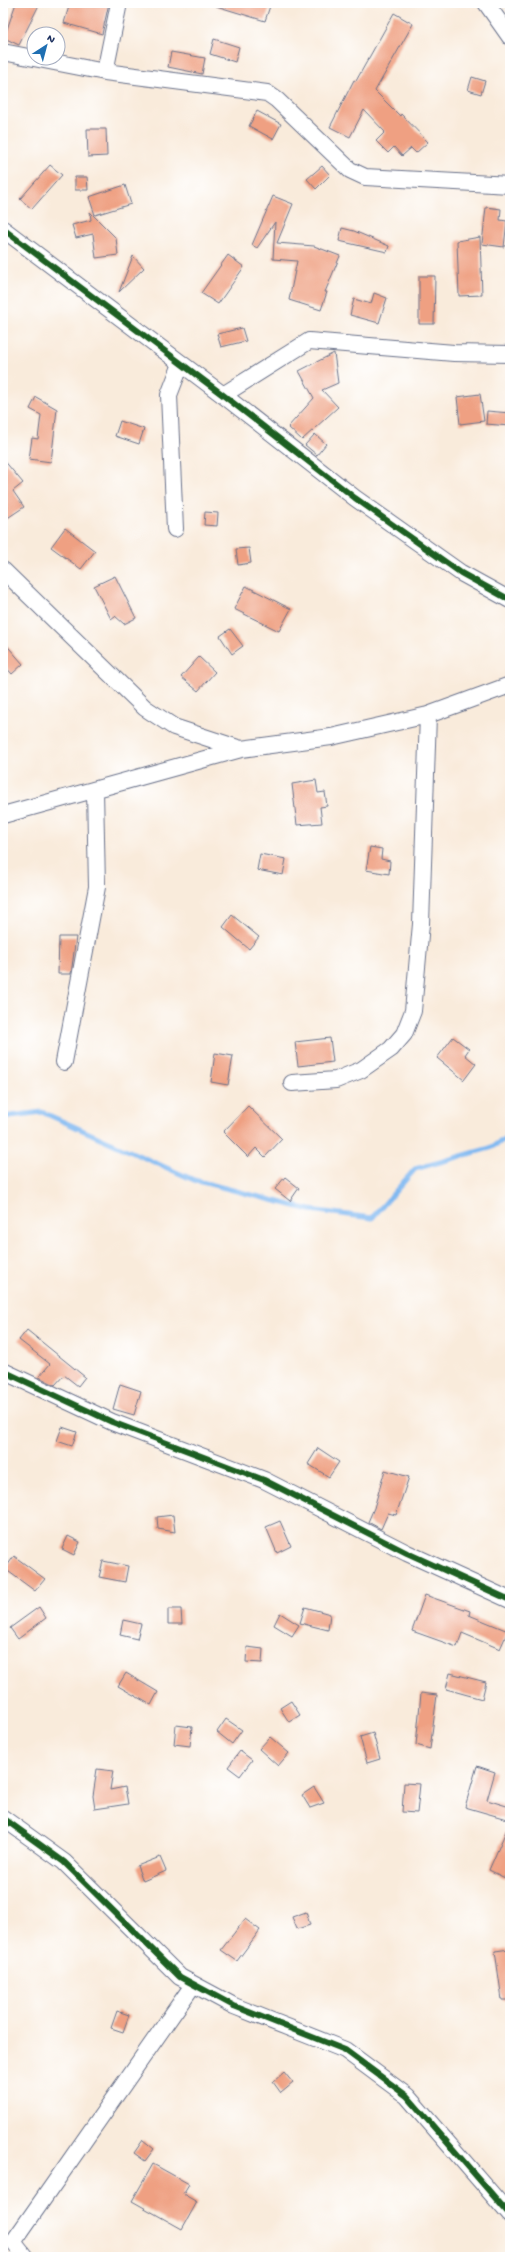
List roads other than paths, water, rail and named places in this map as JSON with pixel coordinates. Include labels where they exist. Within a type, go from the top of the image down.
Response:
[{"type":"street","points":[[105,72],[120,3]]},
{"type":"street","points":[[486,3],[510,37]]},
{"type":"street","points":[[3,52],[105,72],[267,93],[277,100],[350,170],[365,177],[510,185]]},
{"type":"street","points":[[3,229],[223,395],[355,498],[461,573],[510,600]]},
{"type":"street","points":[[223,395],[310,341],[454,353],[510,354]]},
{"type":"street","points":[[175,529],[169,394],[181,364]]},
{"type":"street","points":[[3,570],[108,674],[145,708],[174,727],[241,749]]},
{"type":"street","points":[[3,815],[241,749],[331,737],[428,715],[510,685]]},
{"type":"street","points":[[292,1083],[336,1080],[361,1070],[391,1049],[404,1034],[413,1011],[421,924],[428,715]]},
{"type":"street","points":[[64,1062],[97,887],[95,790]]},
{"type":"street","points":[[3,1371],[112,1422],[264,1480],[407,1553],[510,1600]]},
{"type":"street","points":[[3,1818],[64,1862],[180,1977],[234,2006],[345,2050],[378,2072],[407,2096],[510,2215]]},
{"type":"street","points":[[25,2257],[14,2243],[16,2238],[193,1985]]},
{"type":"waterway","points":[[3,1117],[42,1112],[194,1180],[310,1210],[372,1218],[415,1169],[490,1148],[510,1136]]}]
